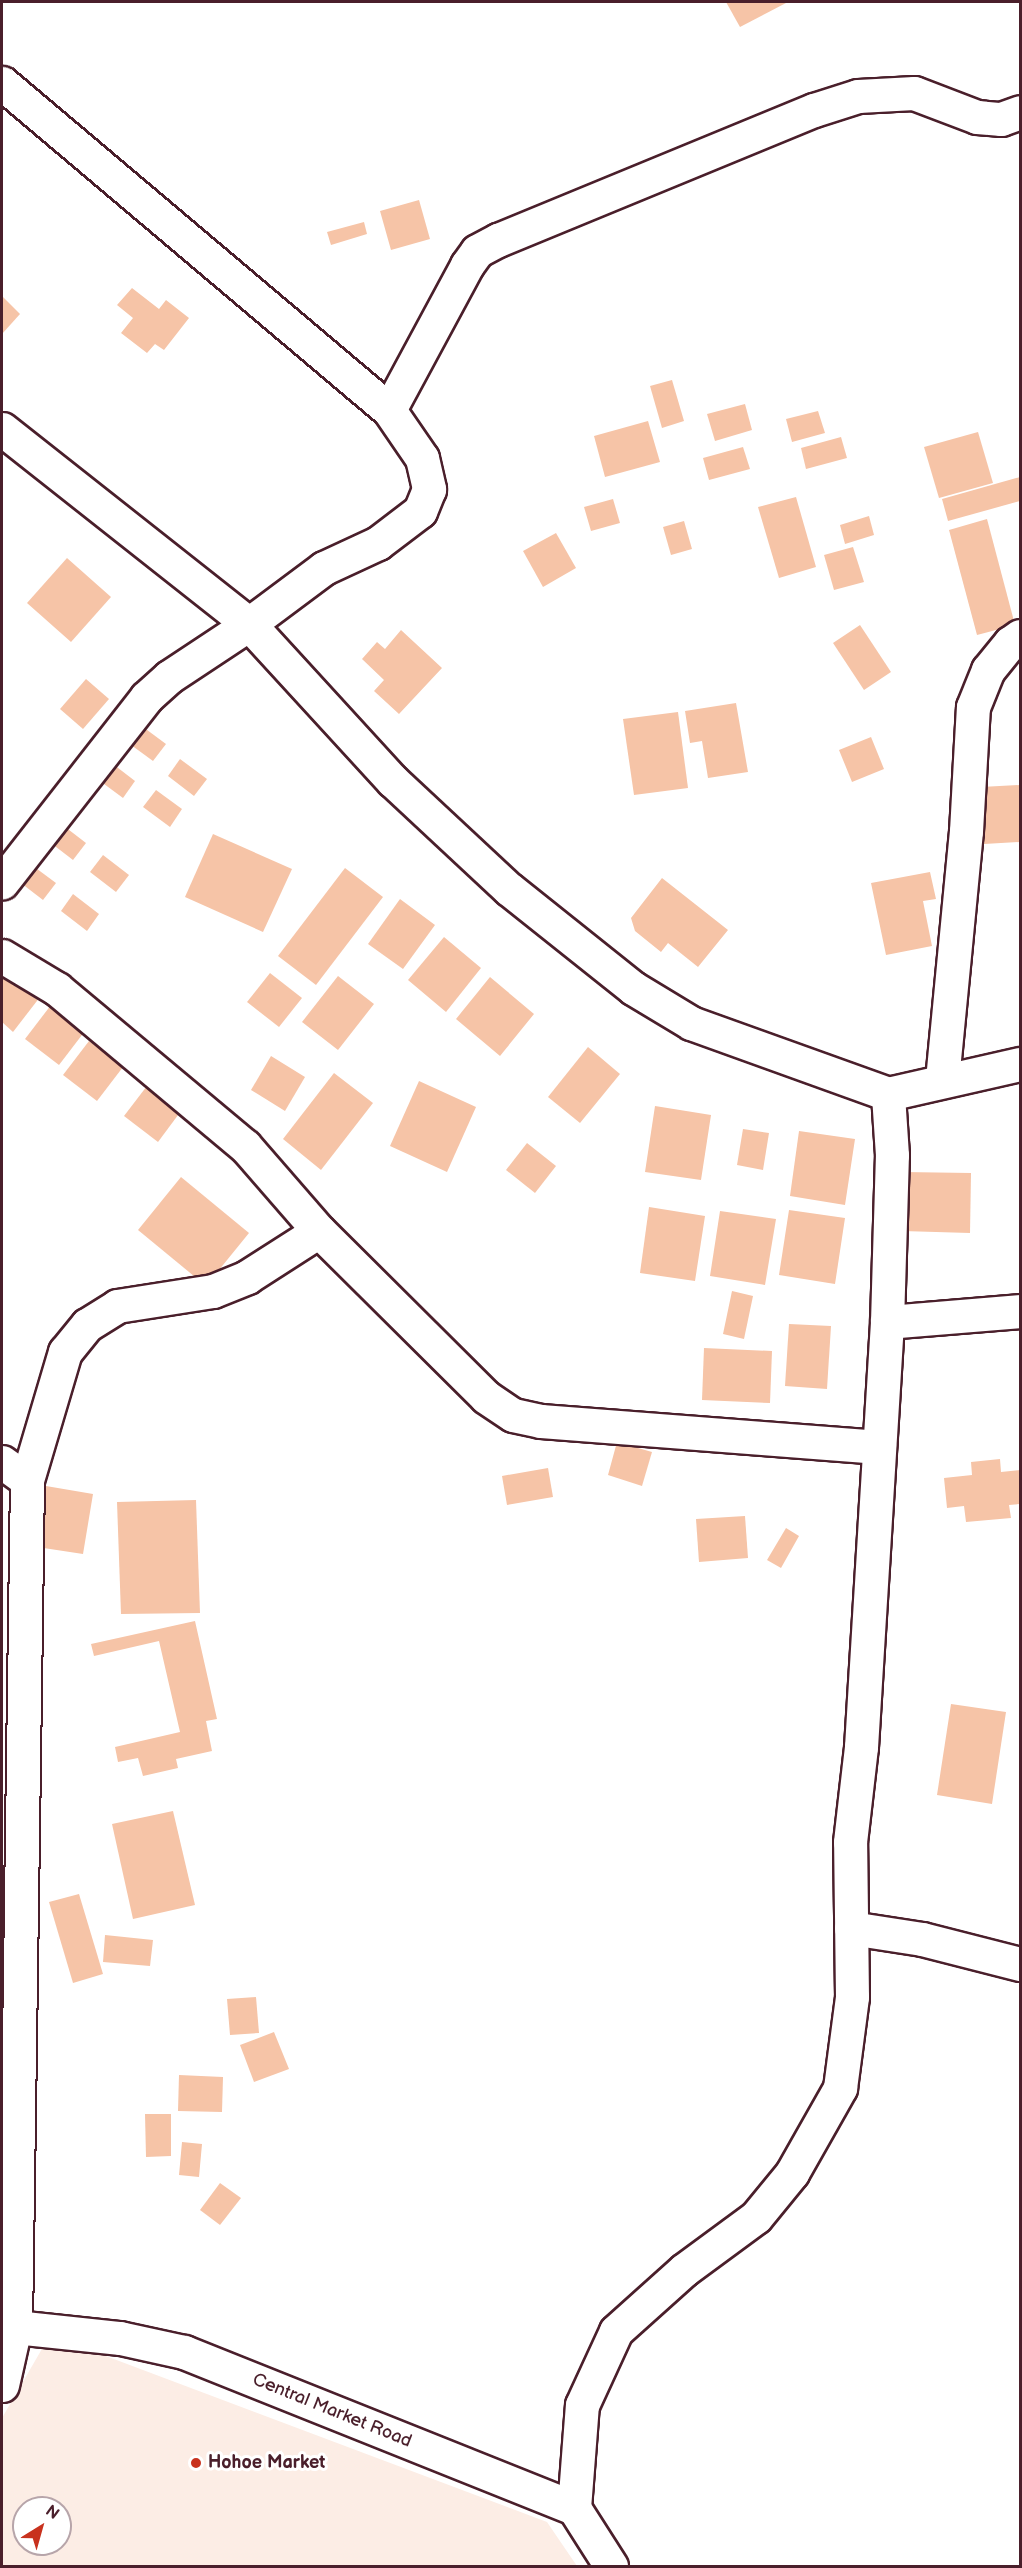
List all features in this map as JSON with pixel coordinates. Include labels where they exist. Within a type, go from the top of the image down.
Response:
[{"type":"street","points":[[2,83],[389,410],[422,458],[429,489],[420,511],[378,543],[324,568],[249,624],[170,677],[146,698],[2,882]]},
{"type":"street","points":[[389,410],[467,265],[477,251],[498,240],[803,115],[858,96],[914,93],[977,117],[1001,118],[1020,112]]},
{"type":"street","points":[[2,429],[249,624],[393,781],[509,889],[633,988],[691,1023],[888,1094],[1020,1064]]},
{"type":"street","points":[[942,1080],[966,831],[973,707],[988,670],[1010,643],[1020,636]]},
{"type":"street","points":[[2,956],[57,989],[245,1146],[319,1231],[486,1397],[513,1415],[541,1421],[879,1447]]},
{"type":"street","points":[[611,2566],[574,2508],[582,2405],[616,2331],[684,2270],[756,2217],[792,2173],[840,2088],[852,1997],[850,1842],[861,1747],[887,1322],[892,1155],[888,1094]]},
{"type":"street","points":[[2,2385],[15,2327],[14,1471],[65,1352],[87,1325],[117,1306],[213,1291],[247,1277],[319,1231]]},
{"type":"street","points":[[887,1322],[1020,1311]]},
{"type":"street","points":[[852,1928],[922,1939],[1020,1964]]},
{"type":"street","name":"Central Market Road","points":[[15,2327],[120,2338],[184,2352],[574,2508]]},
{"type":"shaded area","name":"Hohoe Market","points":[[50,2335],[547,2522],[577,2566],[2,2566],[2,2418]]},
{"type":"building","points":[[726,2],[785,2],[786,3],[740,27]]},
{"type":"building","points":[[419,200],[430,239],[391,250],[380,211]]},
{"type":"building","points":[[364,222],[367,234],[331,245],[327,232]]},
{"type":"building","points":[[132,288],[159,309],[166,300],[189,318],[164,350],[155,344],[147,353],[121,333],[133,318],[117,305]]},
{"type":"building","points":[[2,296],[20,314],[2,334]]},
{"type":"building","points":[[672,380],[684,421],[662,428],[650,386]]},
{"type":"building","points":[[745,404],[752,430],[715,441],[707,414]]},
{"type":"building","points":[[818,411],[825,433],[792,442],[786,419]]},
{"type":"building","points":[[648,421],[660,462],[605,477],[594,436]]},
{"type":"building","points":[[978,432],[993,483],[939,498],[924,447]]},
{"type":"building","points":[[841,437],[847,458],[806,469],[801,448]]},
{"type":"building","points":[[743,447],[750,469],[709,480],[703,458]]},
{"type":"building","points":[[1020,477],[1020,501],[948,521],[942,499]]},
{"type":"building","points":[[796,497],[816,567],[779,578],[758,507]]},
{"type":"building","points":[[613,499],[620,523],[591,531],[584,507]]},
{"type":"building","points":[[869,516],[874,535],[845,544],[840,525]]},
{"type":"building","points":[[987,519],[1015,625],[977,635],[949,530]]},
{"type":"building","points":[[684,521],[692,549],[671,555],[663,527]]},
{"type":"building","points":[[556,533],[576,568],[543,587],[523,551]]},
{"type":"building","points":[[853,547],[864,582],[834,590],[824,555]]},
{"type":"building","points":[[67,558],[111,597],[71,642],[27,603]]},
{"type":"building","points":[[860,625],[891,672],[864,690],[833,643]]},
{"type":"building","points":[[401,630],[442,668],[399,714],[374,691],[384,680],[362,659],[377,642],[385,649]]},
{"type":"building","points":[[86,679],[109,699],[83,729],[60,709]]},
{"type":"building","points":[[736,703],[748,772],[708,778],[702,741],[690,743],[685,711]]},
{"type":"building","points":[[678,712],[688,788],[634,795],[623,719]]},
{"type":"building","points":[[139,724],[166,744],[153,761],[127,742]]},
{"type":"building","points":[[871,737],[884,769],[852,782],[839,750]]},
{"type":"building","points":[[180,759],[207,779],[194,796],[168,776]]},
{"type":"building","points":[[109,761],[135,781],[123,798],[96,778]]},
{"type":"building","points":[[1020,785],[1020,842],[984,844],[981,787]]},
{"type":"building","points":[[156,790],[182,809],[170,827],[143,807]]},
{"type":"building","points":[[60,823],[86,843],[73,860],[47,840]]},
{"type":"building","points":[[213,834],[292,869],[263,932],[185,897]]},
{"type":"building","points":[[103,855],[129,875],[116,892],[90,872]]},
{"type":"building","points":[[29,863],[56,883],[43,900],[17,880]]},
{"type":"building","points":[[345,868],[383,897],[316,985],[278,956]]},
{"type":"building","points":[[930,872],[936,899],[923,901],[932,946],[886,955],[871,883]]},
{"type":"building","points":[[662,878],[728,930],[698,967],[668,943],[661,952],[635,931],[631,918]]},
{"type":"building","points":[[73,894],[99,914],[87,931],[61,911]]},
{"type":"building","points":[[400,899],[435,925],[403,969],[368,944]]},
{"type":"building","points":[[444,937],[481,968],[446,1012],[408,980]]},
{"type":"building","points":[[6,972],[40,997],[13,1032],[2,1022],[2,977]]},
{"type":"building","points":[[270,973],[302,998],[279,1027],[247,1002]]},
{"type":"building","points":[[338,976],[374,1004],[338,1050],[302,1022]]},
{"type":"building","points":[[490,977],[534,1014],[500,1056],[456,1019]]},
{"type":"building","points":[[51,1005],[85,1031],[59,1065],[25,1039]]},
{"type":"building","points":[[89,1041],[123,1067],[97,1101],[63,1075]]},
{"type":"building","points":[[588,1047],[620,1074],[580,1123],[548,1097]]},
{"type":"building","points":[[271,1056],[305,1077],[285,1111],[251,1090]]},
{"type":"building","points":[[334,1073],[373,1103],[321,1170],[283,1139]]},
{"type":"building","points":[[419,1081],[476,1107],[447,1172],[390,1146]]},
{"type":"building","points":[[150,1082],[184,1107],[158,1142],[124,1116]]},
{"type":"building","points":[[655,1106],[711,1115],[701,1180],[645,1172]]},
{"type":"building","points":[[743,1129],[769,1133],[763,1170],[737,1165]]},
{"type":"building","points":[[799,1131],[855,1139],[845,1205],[790,1196]]},
{"type":"building","points":[[527,1143],[556,1166],[535,1193],[506,1170]]},
{"type":"building","points":[[903,1172],[971,1173],[970,1233],[902,1231]]},
{"type":"building","points":[[181,1177],[249,1233],[206,1286],[138,1230]]},
{"type":"building","points":[[649,1207],[705,1216],[695,1281],[640,1273]]},
{"type":"building","points":[[789,1210],[845,1218],[835,1284],[779,1275]]},
{"type":"building","points":[[720,1211],[776,1219],[765,1285],[710,1276]]},
{"type":"building","points":[[732,1291],[753,1296],[744,1339],[723,1334]]},
{"type":"building","points":[[789,1324],[831,1326],[827,1389],[785,1386]]},
{"type":"building","points":[[704,1348],[772,1351],[770,1403],[702,1400]]},
{"type":"building","points":[[617,1442],[652,1452],[642,1486],[608,1475]]},
{"type":"building","points":[[1000,1459],[1001,1472],[1020,1470],[1020,1504],[1009,1505],[1011,1518],[966,1522],[964,1506],[947,1508],[944,1478],[972,1475],[971,1462]]},
{"type":"building","points":[[548,1468],[553,1497],[507,1505],[502,1476]]},
{"type":"building","points":[[46,1486],[93,1494],[83,1554],[37,1547]]},
{"type":"building","points":[[196,1500],[200,1613],[121,1614],[117,1502]]},
{"type":"building","points":[[745,1516],[748,1558],[699,1562],[696,1519]]},
{"type":"building","points":[[786,1528],[799,1536],[781,1568],[767,1560]]},
{"type":"building","points":[[195,1621],[217,1719],[206,1721],[212,1751],[176,1759],[178,1768],[143,1776],[138,1758],[118,1762],[115,1747],[180,1732],[159,1641],[94,1656],[91,1644]]},
{"type":"building","points":[[951,1704],[1006,1712],[992,1804],[937,1795]]},
{"type":"building","points":[[173,1811],[195,1905],[133,1919],[112,1824]]},
{"type":"building","points":[[79,1894],[103,1974],[73,1983],[49,1902]]},
{"type":"building","points":[[105,1935],[153,1940],[150,1966],[103,1962]]},
{"type":"building","points":[[256,1997],[259,2033],[230,2035],[227,1999]]},
{"type":"building","points":[[274,2032],[289,2069],[254,2082],[240,2045]]},
{"type":"building","points":[[179,2075],[223,2077],[222,2112],[178,2111]]},
{"type":"building","points":[[145,2114],[171,2114],[171,2156],[146,2157]]},
{"type":"building","points":[[182,2142],[202,2144],[199,2177],[179,2175]]},
{"type":"building","points":[[220,2183],[241,2198],[220,2225],[200,2210]]},
{"type":"place","name":"Hohoe Market","points":[[196,2463]]}]
